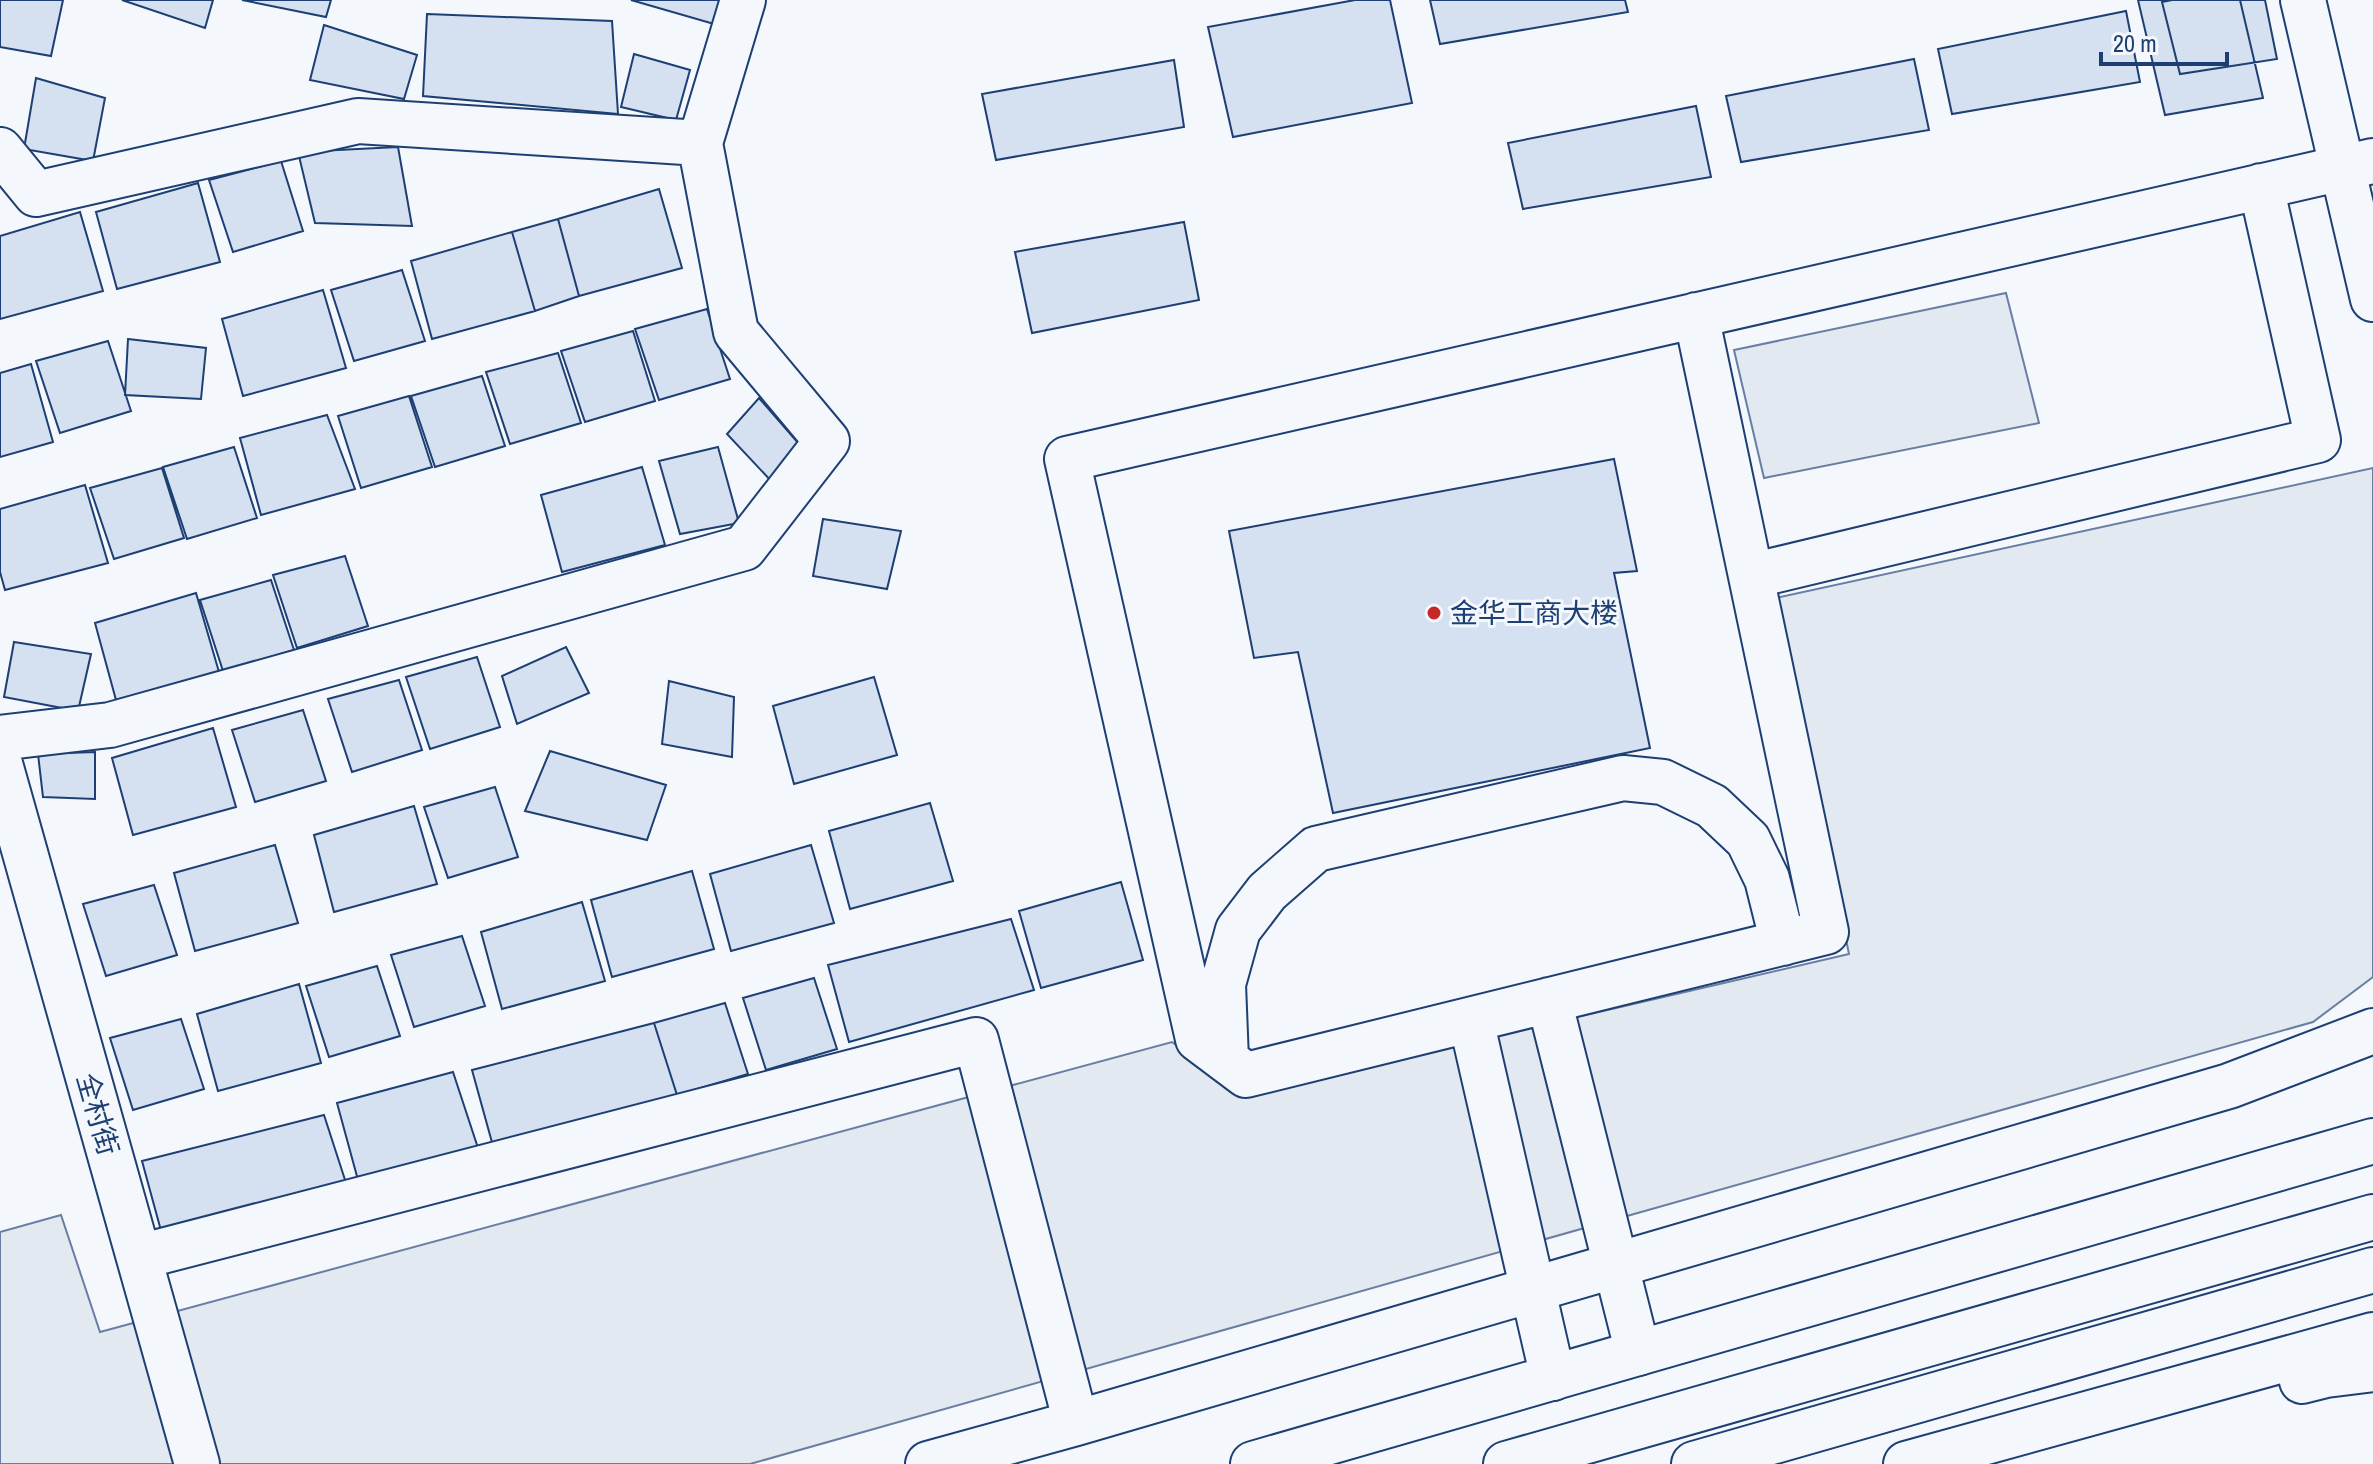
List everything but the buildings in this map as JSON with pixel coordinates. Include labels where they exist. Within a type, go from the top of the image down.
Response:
[{"type":"main road","points":[[0,738],[110,725],[744,548],[827,441],[736,332],[700,143],[743,0]]},
{"type":"main road","points":[[2303,0],[2358,164],[2373,299]]},
{"type":"main road","points":[[0,150],[36,194],[358,121],[700,143]]},
{"type":"main road","points":[[1696,315],[1826,932],[1246,1075],[1198,1039],[1067,459],[1696,315],[2358,164]]},
{"type":"main road","points":[[1751,576],[2318,440],[2261,186]]},
{"type":"main road","name":"全村街","points":[[0,764],[197,1464]]},
{"type":"main road","points":[[1226,1060],[1223,984],[1238,930],[1267,892],[1316,849],[1623,778],[1663,782],[1700,800],[1712,806],[1748,840],[1767,879],[1783,943]]},
{"type":"main road","points":[[1549,1000],[1638,1353]]},
{"type":"main road","points":[[1471,1020],[1553,1378]]},
{"type":"main road","points":[[928,1464],[2229,1086],[2373,1031]]},
{"type":"main road","points":[[139,1257],[976,1040],[1076,1423]]},
{"type":"main road","points":[[2287,1166],[2373,1120]]},
{"type":"main road","points":[[1253,1464],[2373,1141]]},
{"type":"main road","points":[[1506,1464],[2373,1217]]},
{"type":"main road","points":[[1694,1464],[2373,1270]]},
{"type":"main road","points":[[1906,1464],[2373,1335]]},
{"type":"main road","points":[[1990,1464],[2326,1375],[2373,1369]]},
{"type":"shaded area","points":[[2006,293],[2039,423],[1764,478],[1734,350]]},
{"type":"shaded area","points":[[2373,468],[2373,977],[2313,1022],[750,1464],[0,1464],[0,1232],[61,1215],[100,1332],[1172,1042],[1241,1095],[1849,954],[1776,598]]},
{"type":"place","name":"金华工商大楼","points":[[1434,613]]}]
